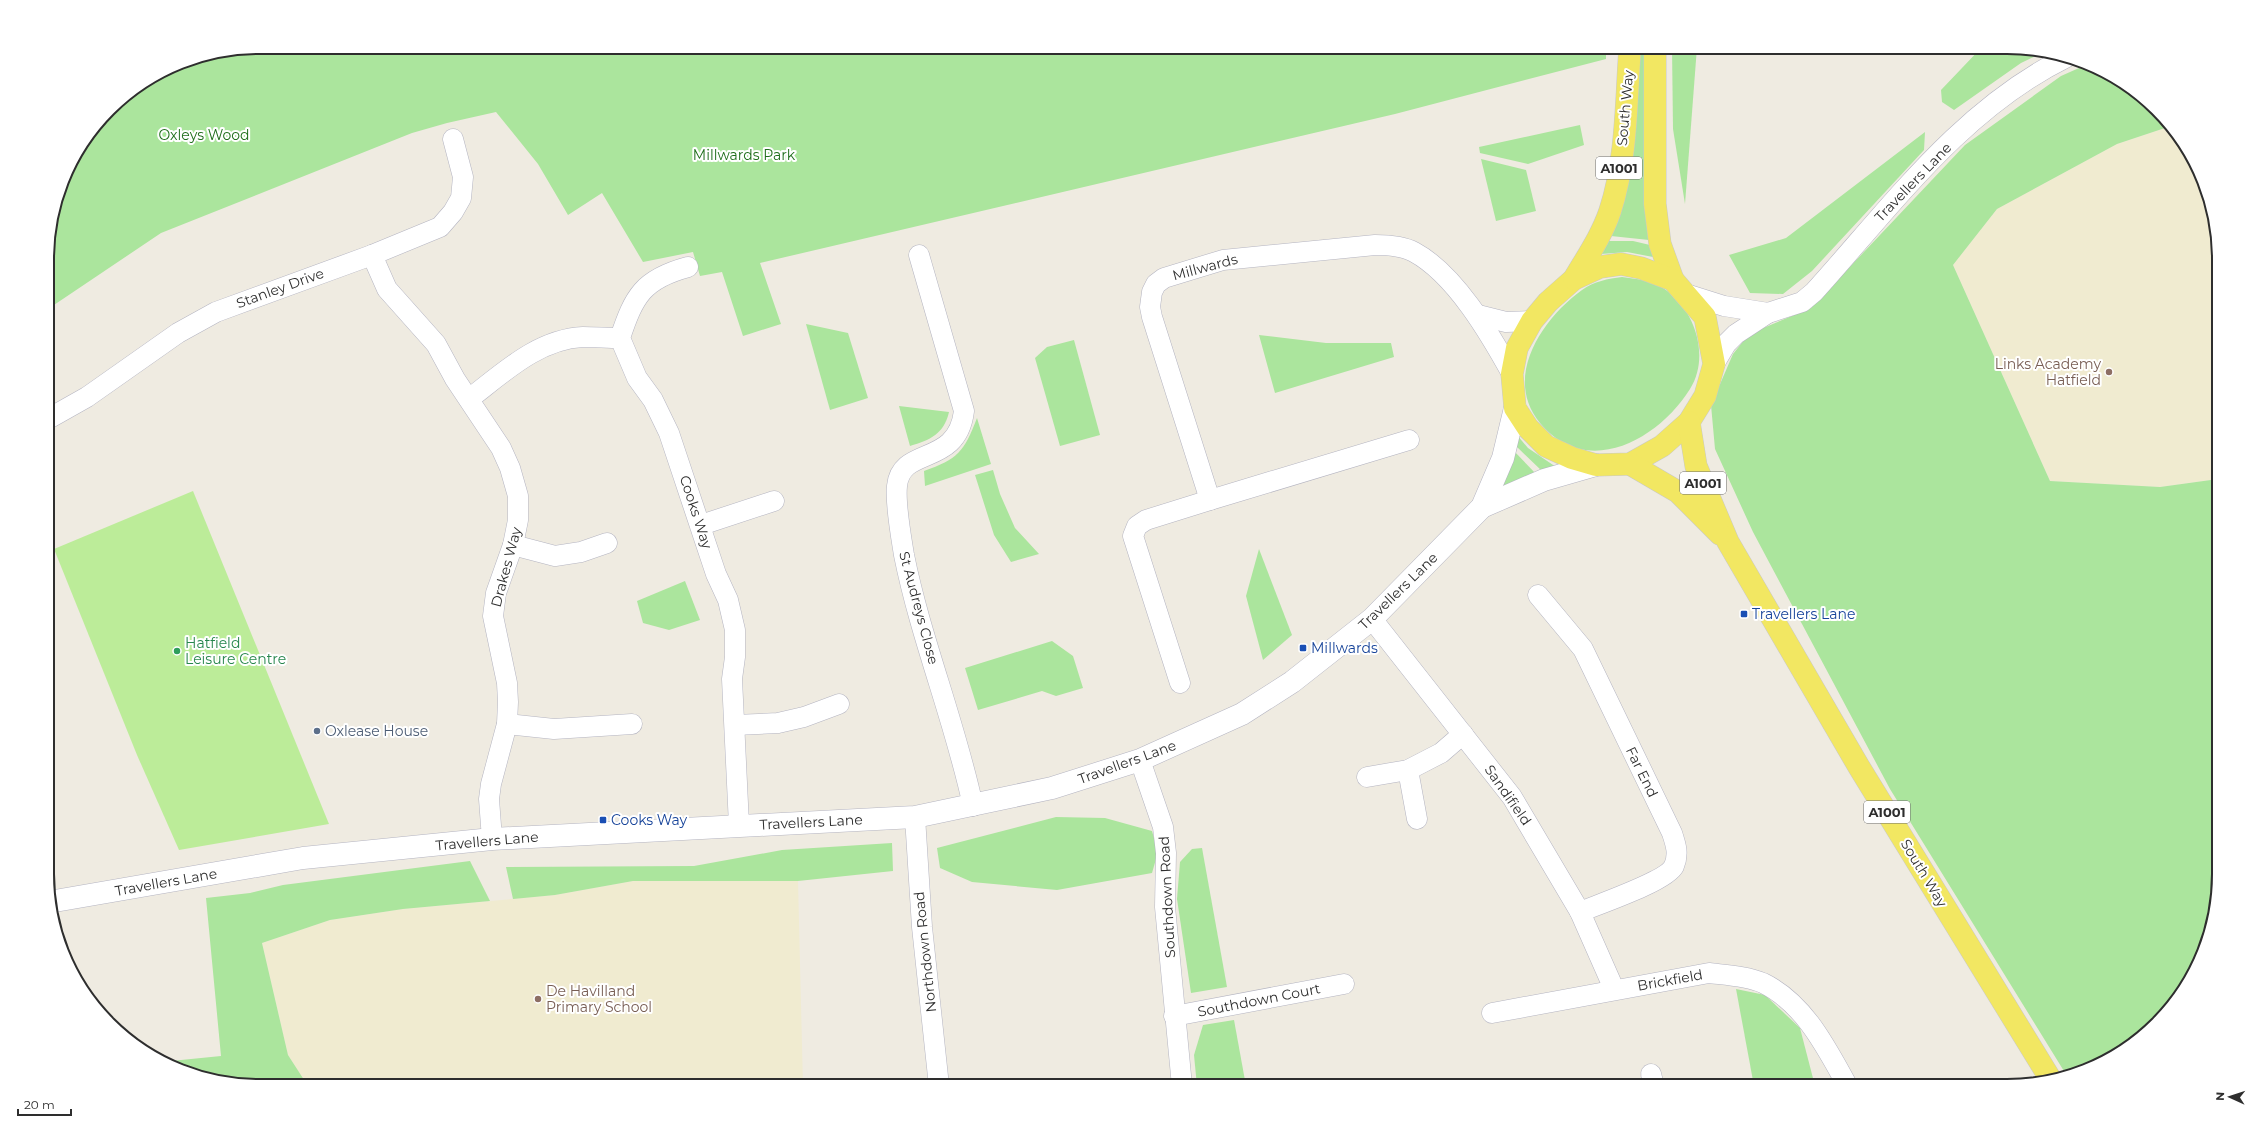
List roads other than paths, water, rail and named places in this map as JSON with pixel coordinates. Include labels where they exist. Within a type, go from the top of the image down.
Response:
[{"type":"main road","name":"South Way","points":[[1574,279],[1603,230],[1616,191],[1623,144],[1629,54]]},
{"type":"main road","name":"South Way","points":[[1655,54],[1655,204],[1660,244],[1680,287]]},
{"type":"main road","points":[[1621,264],[1642,268],[1680,287],[1705,317],[1714,364],[1705,396],[1689,422],[1662,446],[1630,464],[1596,465],[1572,458],[1546,446],[1528,428],[1515,408],[1512,374],[1517,348],[1532,320],[1548,302],[1574,279],[1600,266],[1621,264]]},
{"type":"main road","name":"South Way","points":[[1689,422],[1696,466],[1728,542],[1859,767],[2048,1075]]},
{"type":"main road","name":"South Way","points":[[1630,464],[1678,492],[1728,542]]},
{"type":"street","name":"Travellers Lane","points":[[1714,364],[1726,344],[1736,334],[1768,313],[1802,302],[1814,292],[1905,187],[1953,139],[2012,91],[2044,69],[2060,61]]},
{"type":"street","name":"Stanley Drive","points":[[54,416],[87,397],[178,333],[216,312],[372,255],[440,227],[453,212],[461,198],[463,176],[452,139]]},
{"type":"street","name":"Millwards","points":[[1210,500],[1151,312],[1152,292],[1156,284],[1164,278],[1223,260],[1303,250],[1391,245],[1413,251],[1431,263],[1478,314],[1512,374]]},
{"type":"street","name":"Drakes Way","points":[[372,255],[387,289],[436,344],[455,379],[470,399],[501,448],[510,468],[518,496],[518,520],[513,545],[496,593],[493,616],[508,683],[507,724],[491,784],[489,799],[492,839]]},
{"type":"street","name":"St Audreys Close","points":[[918,255],[964,411],[962,425],[953,440],[938,452],[919,458],[902,470],[897,486],[901,536],[910,586],[951,722],[973,806]]},
{"type":"street","points":[[470,399],[524,358],[555,343],[582,337],[620,338],[631,306],[640,294],[652,282],[667,273],[688,267]]},
{"type":"street","name":"Travellers Lane","points":[[1680,287],[1724,306],[1768,313]]},
{"type":"street","points":[[1478,314],[1506,322],[1532,320]]},
{"type":"street","name":"Cooks Way","points":[[620,338],[637,378],[653,400],[669,433],[701,525],[716,574],[728,600],[735,630],[735,657],[732,678],[739,825]]},
{"type":"street","name":"Travellers Lane","points":[[56,901],[304,858],[492,839],[915,817],[973,806],[1052,788],[1140,760],[1242,714],[1292,682],[1372,619],[1482,506],[1504,458],[1515,408]]},
{"type":"street","points":[[1180,683],[1133,536],[1137,526],[1146,520],[1409,440]]},
{"type":"street","name":"Travellers Lane","points":[[1482,506],[1544,480],[1596,465]]},
{"type":"street","points":[[701,525],[774,501]]},
{"type":"street","points":[[513,545],[555,556],[581,552],[607,543]]},
{"type":"street","name":"Far End","points":[[1538,595],[1583,649],[1672,833],[1678,850],[1674,867],[1663,878],[1580,912]]},
{"type":"street","name":"Sandifield","points":[[1372,619],[1512,796],[1580,912],[1614,989]]},
{"type":"street","points":[[735,725],[778,723],[804,717],[839,704]]},
{"type":"street","points":[[507,724],[554,729],[632,724]]},
{"type":"street","points":[[1367,777],[1408,770],[1441,753],[1463,734]]},
{"type":"street","name":"Southdown Road","points":[[1140,760],[1163,827],[1166,853],[1165,907],[1174,1016],[1181,1079]]},
{"type":"street","points":[[1408,770],[1417,819]]},
{"type":"street","name":"Northdown Road","points":[[915,817],[922,927],[938,1079]]},
{"type":"street","name":"Brickfield","points":[[1492,1013],[1614,989],[1708,973],[1762,982],[1781,994],[1801,1012],[1824,1044],[1843,1079]]},
{"type":"street","name":"Southdown Court","points":[[1174,1016],[1344,984]]},
{"type":"place","name":"Links Academy Hatfield","points":[[2109,372]]},
{"type":"place","name":"Travellers Lane","points":[[1744,614]]},
{"type":"place","name":"Millwards","points":[[1303,648]]},
{"type":"place","name":"Hatfield Leisure Centre","points":[[177,651]]},
{"type":"place","name":"Oxlease House","points":[[317,731]]},
{"type":"place","name":"Cooks Way","points":[[603,820]]},
{"type":"place","name":"De Havilland Primary School","points":[[538,999]]},
{"type":"park label","name":"Oxleys Wood","points":[[204,135]]},
{"type":"park label","name":"Millwards Park","points":[[744,155]]}]
